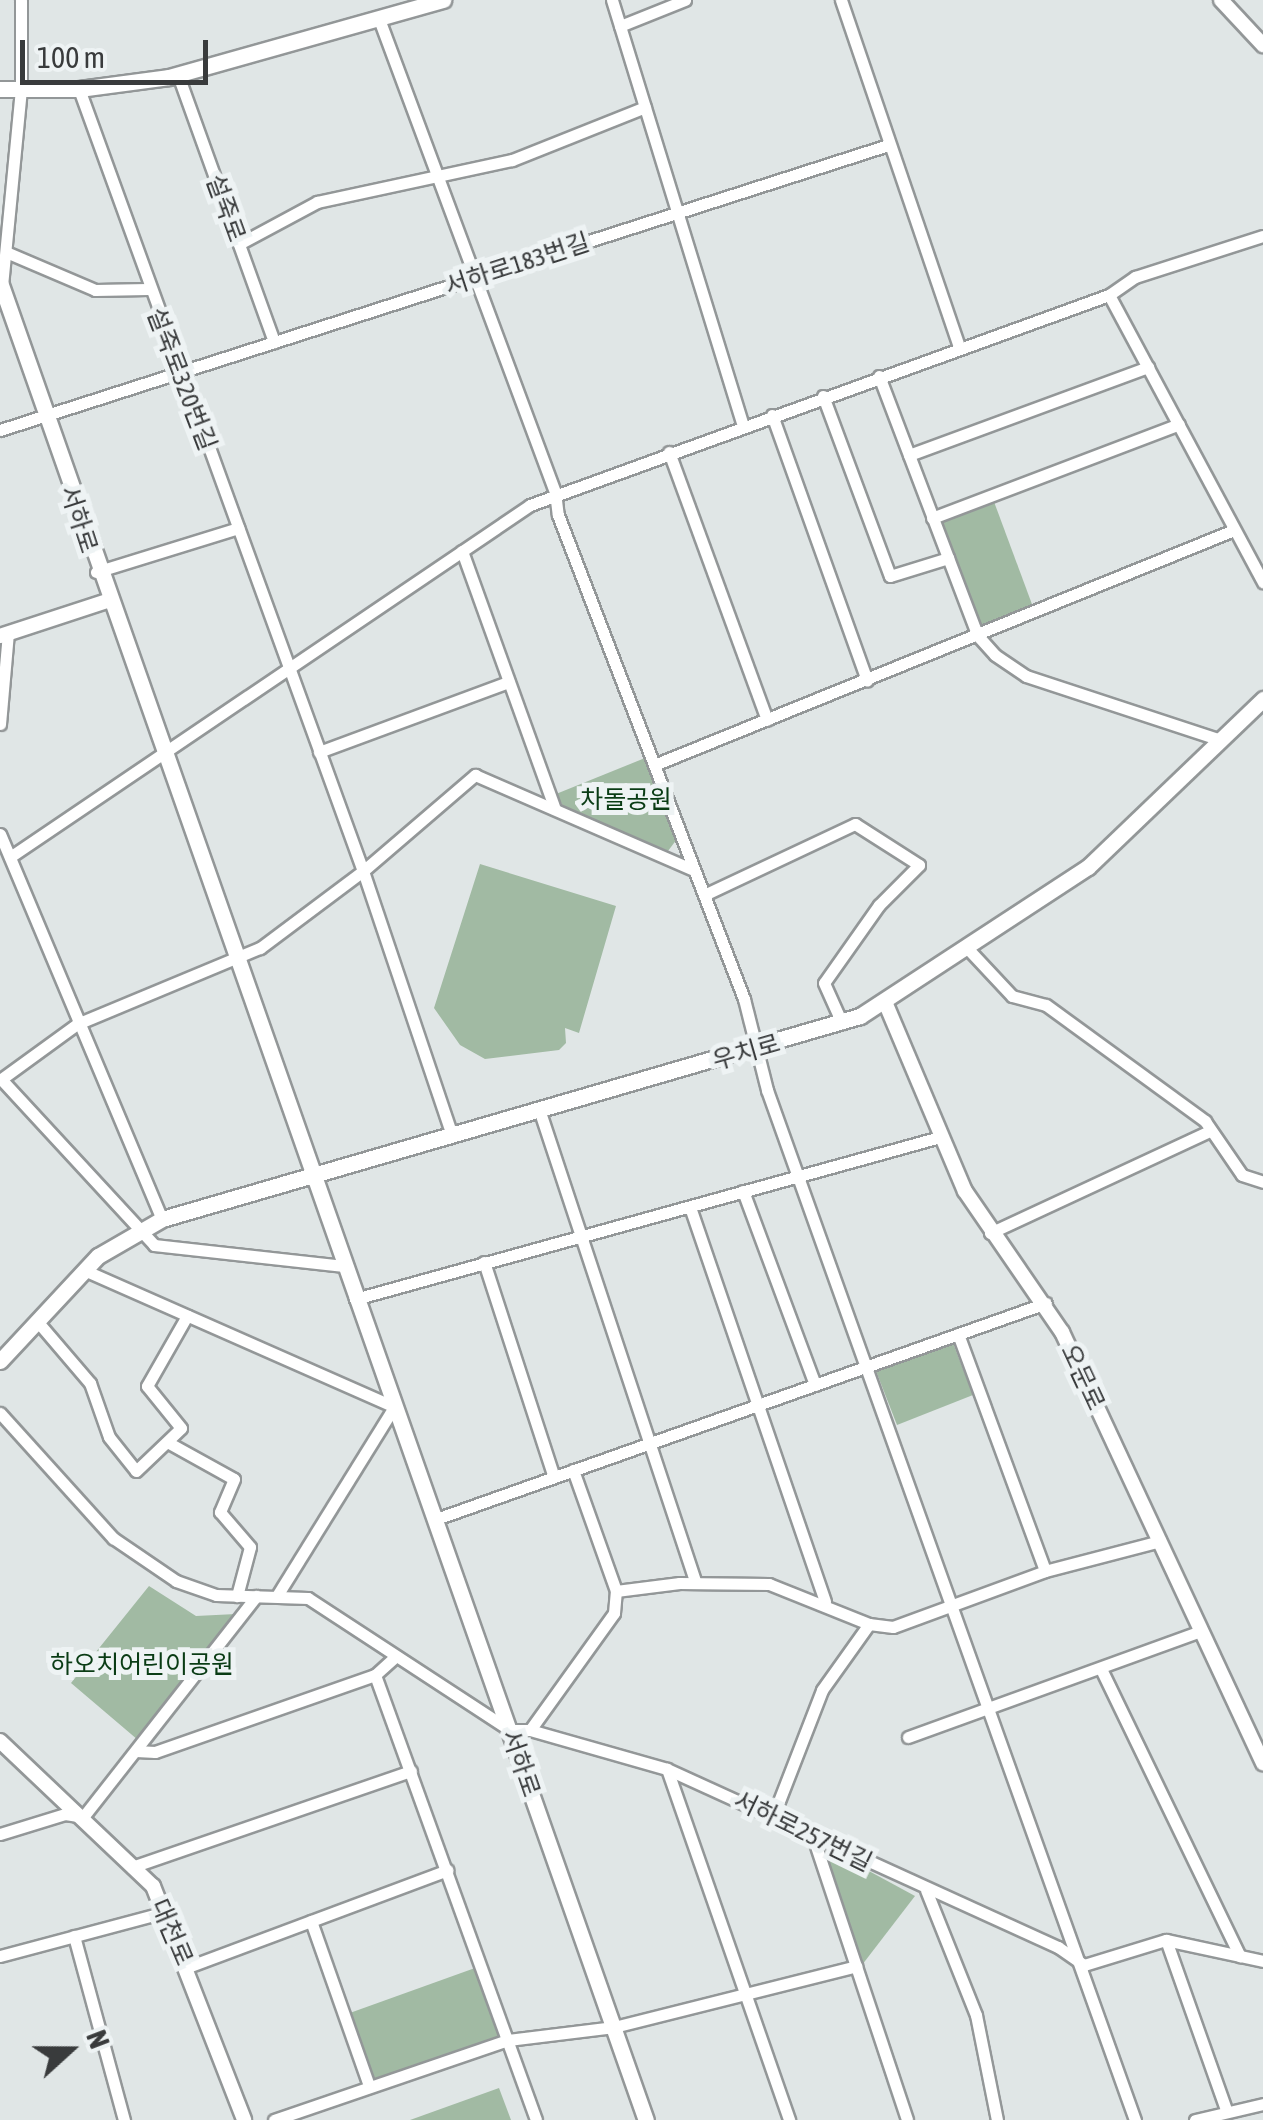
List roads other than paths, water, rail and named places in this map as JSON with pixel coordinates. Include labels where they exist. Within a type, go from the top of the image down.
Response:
[{"type":"main road","points":[[0,90],[78,89],[178,75],[443,0]]},
{"type":"main road","name":"서하로","points":[[1,284],[96,572],[238,959],[646,2120]]},
{"type":"main road","name":"우치로","points":[[1,1358],[84,1270],[137,1229],[162,1218],[451,1132],[758,1049],[842,1023],[884,1002],[969,950],[1088,868],[1263,700]]},
{"type":"street","points":[[1,284],[21,90],[21,0]]},
{"type":"street","points":[[612,0],[743,425]]},
{"type":"street","points":[[620,26],[685,0]]},
{"type":"street","points":[[841,0],[960,347]]},
{"type":"street","points":[[1221,0],[1263,45]]},
{"type":"street","points":[[379,19],[555,492],[558,515],[704,895],[865,1367],[1084,1965],[1135,2120]]},
{"type":"street","name":"설죽로","points":[[178,75],[274,342]]},
{"type":"street","name":"설죽로320번길","points":[[78,89],[364,871],[451,1132]]},
{"type":"street","points":[[240,244],[317,202],[528,155],[645,107]]},
{"type":"street","name":"서하로183번길","points":[[0,430],[888,145]]},
{"type":"street","points":[[10,857],[555,492],[1108,295],[1135,277],[1263,236]]},
{"type":"street","points":[[6,252],[95,290],[148,289]]},
{"type":"street","points":[[1108,295],[1263,582]]},
{"type":"street","points":[[908,455],[1148,367]]},
{"type":"street","points":[[879,376],[978,636],[1026,676],[1221,740]]},
{"type":"street","points":[[823,396],[890,576],[948,558]]},
{"type":"street","points":[[772,414],[867,680]]},
{"type":"street","points":[[932,518],[1179,424]]},
{"type":"street","points":[[669,452],[767,720]]},
{"type":"street","points":[[96,572],[238,528]]},
{"type":"street","points":[[654,765],[1234,530]]},
{"type":"street","points":[[462,551],[555,808]]},
{"type":"street","points":[[0,724],[4,635],[107,601]]},
{"type":"street","points":[[320,752],[508,682]]},
{"type":"street","points":[[344,1266],[154,1245],[0,1080],[77,1024],[238,959],[364,871],[475,775],[694,870]]},
{"type":"street","points":[[704,895],[854,824],[920,865],[879,904],[824,983],[842,1023]]},
{"type":"street","points":[[0,834],[162,1218]]},
{"type":"street","points":[[969,950],[1012,996],[1046,1004],[1190,1109],[1242,1175],[1263,1182]]},
{"type":"street","name":"오문로","points":[[884,1002],[940,1137],[990,1233],[1046,1303],[1263,1764]]},
{"type":"street","points":[[538,1110],[696,1583]]},
{"type":"street","points":[[990,1233],[1210,1132]]},
{"type":"street","points":[[355,1299],[940,1137]]},
{"type":"street","points":[[743,1191],[815,1385]]},
{"type":"street","points":[[690,1206],[825,1602]]},
{"type":"street","points":[[484,1262],[554,1477]]},
{"type":"street","points":[[84,1270],[394,1406],[278,1594]]},
{"type":"street","points":[[436,1519],[1046,1303]]},
{"type":"street","points":[[37,1320],[90,1383],[110,1437],[136,1471],[182,1428],[147,1386],[187,1316]]},
{"type":"street","points":[[958,1334],[1045,1570]]},
{"type":"street","points":[[0,1413],[113,1538],[192,1591],[237,1596],[278,1594],[321,1604],[392,1659],[510,1730]]},
{"type":"street","points":[[169,1443],[234,1479],[220,1512],[250,1547],[237,1596]]},
{"type":"street","points":[[530,1730],[614,1612],[616,1591],[573,1470]]},
{"type":"street","points":[[616,1591],[696,1583],[769,1584],[825,1602],[869,1624],[893,1627],[1045,1570],[1160,1541]]},
{"type":"street","points":[[0,1834],[64,1814],[83,1817],[256,1596]]},
{"type":"street","points":[[774,1814],[822,1690],[869,1624]]},
{"type":"street","points":[[908,1737],[1102,1671],[1202,1631]]},
{"type":"street","points":[[136,1751],[156,1752],[375,1675],[392,1659]]},
{"type":"street","points":[[1102,1671],[1240,1956]]},
{"type":"street","points":[[375,1675],[536,2120]]},
{"type":"street","name":"서하로257번길","points":[[510,1730],[530,1730],[667,1770],[774,1814],[926,1890],[1058,1947],[1084,1965]]},
{"type":"street","name":"대천로","points":[[0,1740],[153,1886],[188,1967],[244,2120]]},
{"type":"street","points":[[667,1770],[789,2120]]},
{"type":"street","points":[[132,1867],[411,1771]]},
{"type":"street","points":[[812,1834],[907,2120]]},
{"type":"street","points":[[188,1967],[447,1870]]},
{"type":"street","points":[[926,1890],[976,2015],[997,2120]]},
{"type":"street","points":[[0,1956],[165,1912]]},
{"type":"street","points":[[311,1921],[368,2086]]},
{"type":"street","points":[[74,1936],[124,2120]]},
{"type":"street","points":[[1084,1965],[1166,1940],[1263,1961]]},
{"type":"street","points":[[1166,1940],[1227,2112]]},
{"type":"street","points":[[274,2120],[508,2040],[614,2027],[856,1966]]},
{"type":"street","points":[[1196,2120],[1227,2112],[1250,2114],[1263,2104]]},
{"type":"park label","name":"차돌공원","points":[[626,799]]},
{"type":"park label","name":"하오치어린이공원","points":[[142,1664]]}]
